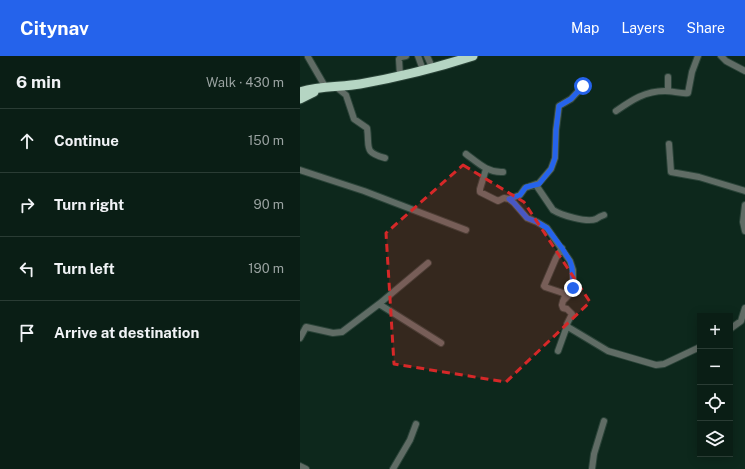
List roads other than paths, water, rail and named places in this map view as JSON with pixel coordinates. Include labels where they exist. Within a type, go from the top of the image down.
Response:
[{"type":"highway","points":[[300,92],[400,76],[473,56]]},
{"type":"highway","points":[[300,99],[322,88]]},
{"type":"street","points":[[400,76],[399,59],[406,56]]},
{"type":"street","points":[[418,56],[428,69]]},
{"type":"street","points":[[427,56],[428,69]]},
{"type":"street","points":[[616,111],[640,95],[668,91],[688,93],[692,72],[698,56]]},
{"type":"street","points":[[721,56],[726,62],[745,71]]},
{"type":"street","points":[[308,57],[322,88]]},
{"type":"street","points":[[668,77],[668,91]]},
{"type":"street","points":[[486,169],[480,192],[498,201],[504,198],[509,199],[520,195],[525,188],[536,185],[542,181],[554,164],[559,106],[571,99],[583,86]]},
{"type":"street","points":[[336,87],[346,95],[354,119],[367,128],[369,150],[373,155],[385,158]]},
{"type":"street","points":[[669,144],[671,172],[699,177],[745,191]]},
{"type":"street","points":[[466,154],[486,169],[495,172],[503,172]]},
{"type":"street","points":[[300,170],[364,191],[466,230]]},
{"type":"street","points":[[536,185],[552,210],[556,212],[582,220],[596,219],[599,216],[604,215]]},
{"type":"street","points":[[509,199],[527,218],[547,228],[562,248],[571,264],[573,282],[571,293],[563,301]]},
{"type":"street","points":[[745,205],[742,222],[745,231]]},
{"type":"street","points":[[558,351],[573,314],[569,310],[563,308],[562,304],[564,296],[562,293],[544,286],[562,248]]},
{"type":"street","points":[[300,338],[306,327],[333,333],[342,332],[379,304],[428,263]]},
{"type":"street","points":[[379,304],[441,343]]},
{"type":"street","points":[[733,327],[740,321],[744,315],[745,308]]},
{"type":"street","points":[[567,326],[608,351],[656,365],[664,364],[697,348]]},
{"type":"street","points":[[592,469],[594,454],[604,421]]},
{"type":"street","points":[[393,469],[410,440],[416,424]]},
{"type":"street","points":[[300,466],[306,469]]}]
